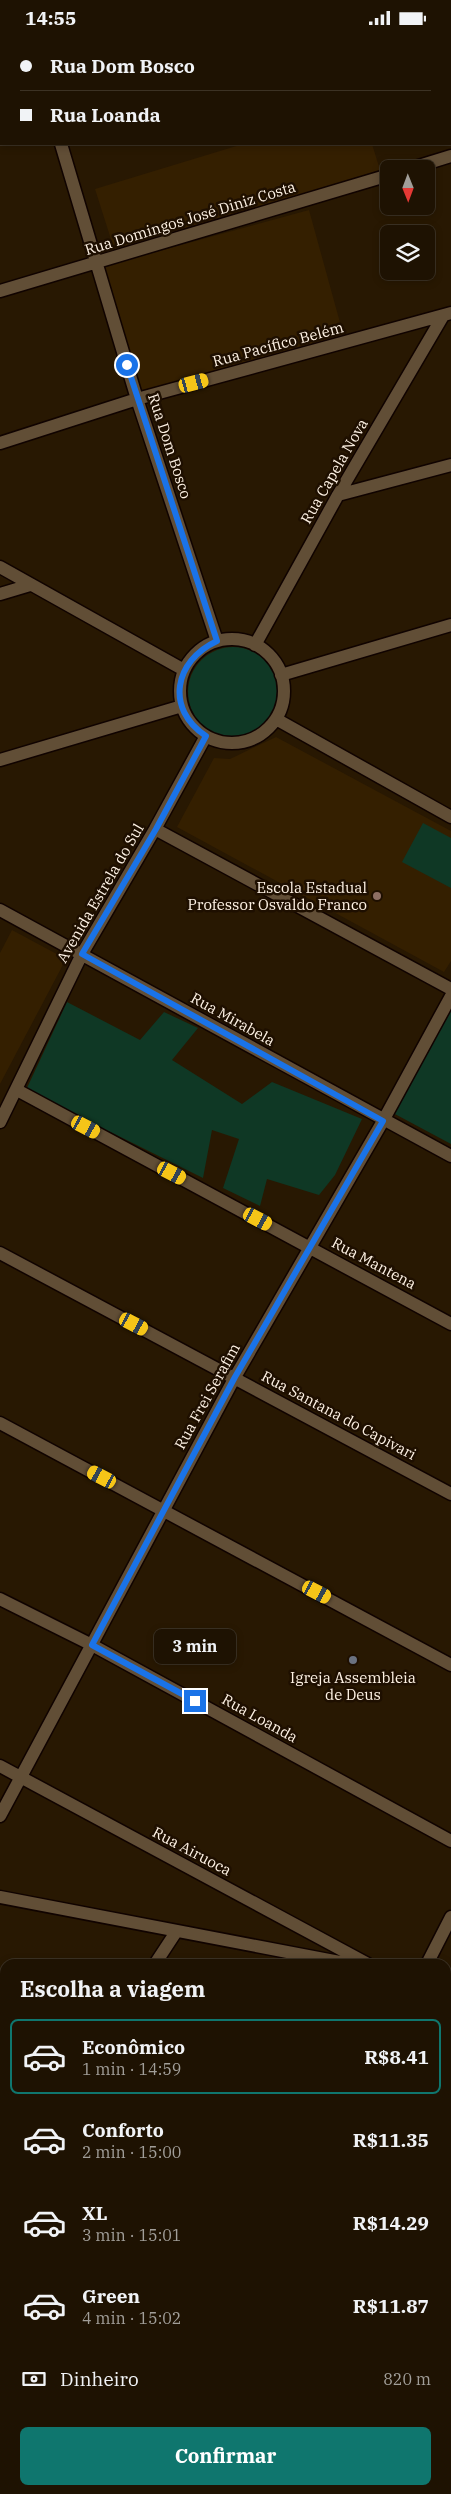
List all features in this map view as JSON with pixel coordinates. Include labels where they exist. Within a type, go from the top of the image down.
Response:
[{"type":"street","name":"Rua Dom Bosco","points":[[61,145],[137,399],[217,641]]},
{"type":"street","points":[[435,161],[451,156]]},
{"type":"street","name":"Rua Domingos José Diniz Costa","points":[[0,291],[380,178]]},
{"type":"street","name":"Rua Pacífico Belém","points":[[0,443],[137,399],[447,315]]},
{"type":"street","name":"Rua Capela Nova","points":[[255,645],[338,495],[447,315]]},
{"type":"street","points":[[338,495],[451,465]]},
{"type":"street","points":[[0,567],[184,670]]},
{"type":"street","points":[[0,594],[30,585]]},
{"type":"street","points":[[281,675],[451,625]]},
{"type":"street","points":[[231,639],[255,645],[275,662],[281,675],[284,697],[276,719],[268,729],[244,742],[225,743],[206,736],[191,723],[182,706],[180,693],[184,670],[194,655],[217,641],[231,639]]},
{"type":"street","points":[[0,761],[182,706]]},
{"type":"street","points":[[276,719],[451,817]]},
{"type":"street","name":"Avenida Estrela do Sul","points":[[0,1122],[17,1091],[82,954],[156,829],[206,736]]},
{"type":"street","points":[[156,829],[451,989]]},
{"type":"street","name":"Rua Mirabela","points":[[0,910],[451,1157]]},
{"type":"street","name":"Rua Frei Serafim","points":[[0,1816],[235,1377],[383,1121],[451,996]]},
{"type":"street","name":"Rua Mantena","points":[[17,1091],[451,1324]]},
{"type":"street","name":"Rua Santana do Capivari","points":[[0,1253],[451,1494]]},
{"type":"street","points":[[0,1423],[451,1665]]},
{"type":"street","name":"Rua Loanda","points":[[0,1599],[92,1645],[451,1841]]},
{"type":"street","name":"Rua Airuoca","points":[[0,1766],[359,1959]]},
{"type":"street","points":[[0,1897],[323,1959]]},
{"type":"street","points":[[430,1959],[451,1917]]},
{"type":"street","points":[[159,1959],[176,1932]]},
{"type":"shaded area","points":[[240,145],[372,145],[380,170],[115,252],[95,189]]},
{"type":"shaded area","points":[[309,210],[344,337],[139,393],[104,266]]},
{"type":"shaded area","name":"Escola Estadual Professor Osvaldo Franco","points":[[276,737],[451,831],[451,961],[444,972],[177,827],[214,758],[230,759]]},
{"type":"shaded area","points":[[12,930],[66,959],[0,1084],[0,953]]},
{"type":"green space","points":[[233,647],[250,650],[265,660],[275,675],[278,692],[275,709],[265,724],[250,734],[233,737],[216,734],[201,724],[191,709],[188,692],[191,675],[201,660],[216,650]]},
{"type":"green space","points":[[423,823],[451,838],[451,888],[402,862]]},
{"type":"green space","points":[[67,1002],[140,1040],[164,1012],[198,1028],[172,1060],[242,1104],[272,1082],[362,1119],[335,1175],[319,1195],[267,1179],[260,1206],[223,1188],[239,1139],[212,1130],[203,1178],[26,1090]]},
{"type":"green space","points":[[451,1005],[451,1144],[393,1113]]},
{"type":"place","name":"Escola Estadual Professor Osvaldo Franco","points":[[377,896]]},
{"type":"place","name":"Igreja Assembleia de Deus","points":[[353,1660]]},
{"type":"route","points":[[127,365],[217,641],[194,655],[184,670],[181,680],[180,693],[185,715],[198,731],[206,736],[156,829],[82,954],[383,1121],[235,1377],[92,1645],[195,1701]]}]
